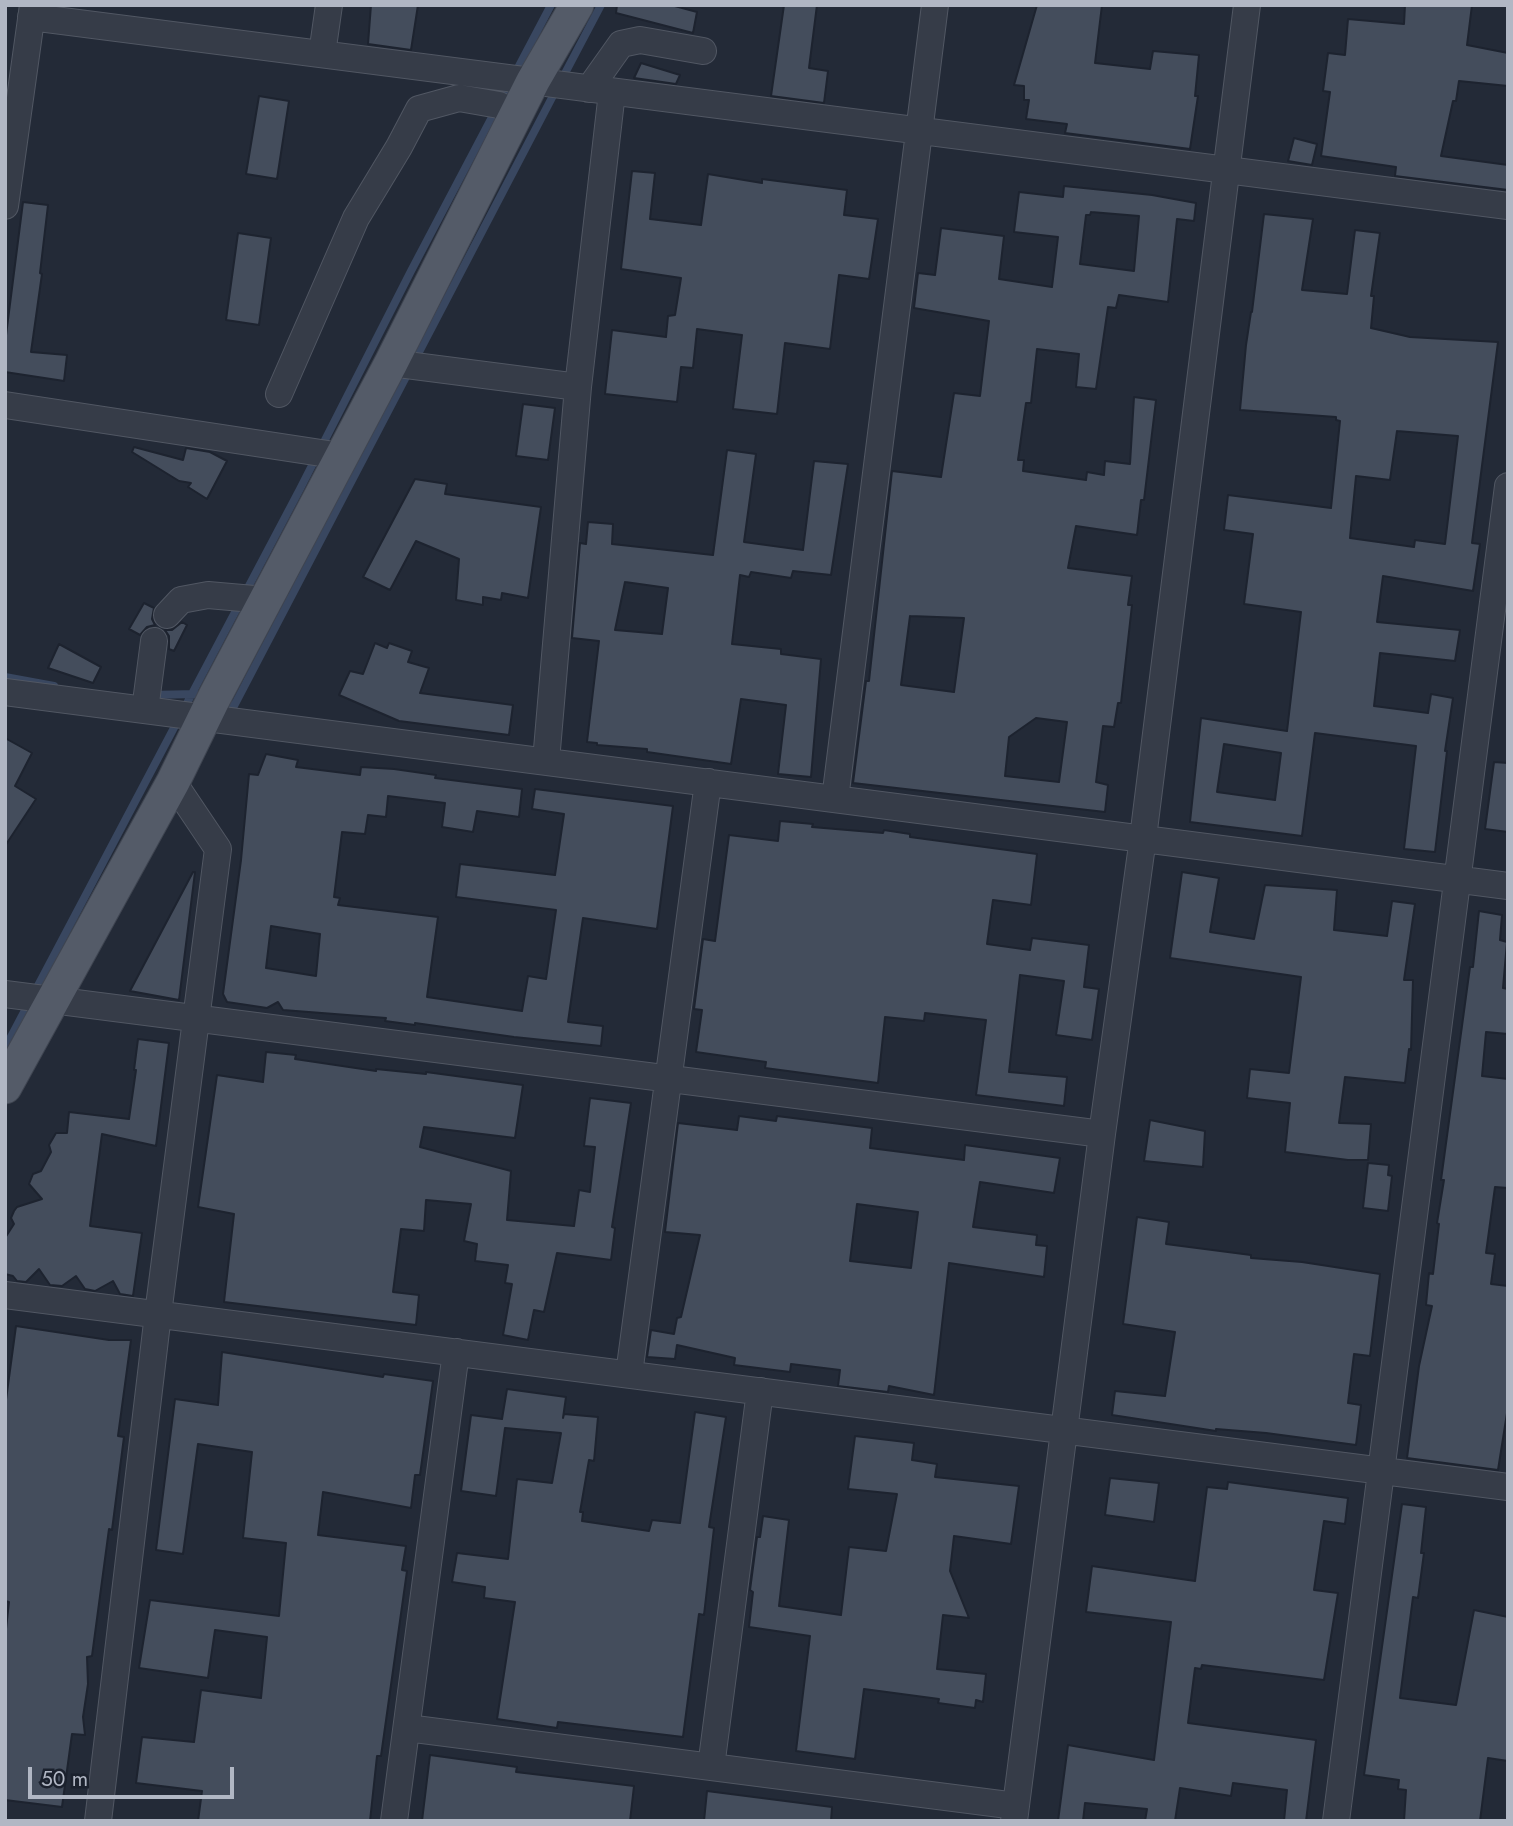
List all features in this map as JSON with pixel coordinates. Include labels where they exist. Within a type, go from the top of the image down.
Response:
[{"type":"main road","points":[[5,1087],[173,782],[533,81],[577,5]]},
{"type":"street","points":[[322,54],[329,5]]},
{"type":"street","points":[[835,799],[935,5]]},
{"type":"street","points":[[407,1728],[711,1767],[1015,1813],[1102,1133],[1143,838],[1247,5]]},
{"type":"street","points":[[5,206],[32,11],[322,54],[1508,206]]},
{"type":"street","points":[[546,761],[601,90],[621,44],[640,40],[703,51]]},
{"type":"street","points":[[279,394],[356,218],[419,109],[459,99],[499,105],[516,115]]},
{"type":"street","points":[[390,363],[578,387]]},
{"type":"street","points":[[5,405],[341,456]]},
{"type":"street","points":[[1336,1821],[1508,486]]},
{"type":"street","points":[[167,615],[181,600],[208,595],[265,600]]},
{"type":"street","points":[[145,710],[154,641]]},
{"type":"street","points":[[5,692],[1508,886]]},
{"type":"street","points":[[97,1821],[218,849],[173,782]]},
{"type":"street","points":[[629,1374],[708,782]]},
{"type":"street","points":[[5,994],[1102,1133]]},
{"type":"street","points":[[5,1295],[1508,1487]]},
{"type":"street","points":[[394,1821],[456,1352]]},
{"type":"street","points":[[711,1767],[760,1391]]},
{"type":"building","points":[[371,5],[418,5],[411,50],[368,44]]},
{"type":"building","points":[[617,5],[671,5],[697,12],[693,33],[616,13]]},
{"type":"building","points":[[784,5],[817,5],[809,68],[828,71],[824,103],[771,96]]},
{"type":"building","points":[[1037,5],[1102,5],[1095,63],[1150,69],[1153,51],[1199,55],[1195,96],[1198,96],[1190,149],[1065,133],[1067,124],[1026,119],[1029,100],[1024,100],[1024,86],[1014,85]]},
{"type":"building","points":[[1405,5],[1472,5],[1467,45],[1508,53],[1508,86],[1459,81],[1441,156],[1508,165],[1508,190],[1395,176],[1396,167],[1321,156],[1330,92],[1323,91],[1328,53],[1345,55],[1348,19],[1404,24]]},
{"type":"building","points":[[641,63],[680,75],[676,84],[634,78]]},
{"type":"building","points":[[259,96],[289,101],[277,179],[246,174]]},
{"type":"building","points":[[1294,138],[1317,144],[1312,165],[1288,161]]},
{"type":"building","points":[[632,171],[655,173],[650,219],[701,225],[708,174],[762,183],[762,179],[847,190],[844,215],[878,219],[869,279],[839,275],[830,349],[785,343],[777,414],[733,409],[742,335],[697,329],[693,368],[681,367],[677,402],[605,394],[612,330],[666,337],[668,316],[675,315],[681,278],[621,269]]},
{"type":"building","points":[[1064,186],[1152,195],[1196,203],[1194,221],[1177,219],[1168,302],[1119,295],[1116,308],[1108,307],[1096,389],[1076,387],[1079,354],[1037,349],[1031,403],[1026,403],[1018,460],[1024,460],[1023,471],[1086,480],[1087,472],[1104,475],[1105,461],[1130,464],[1134,397],[1156,400],[1137,535],[1076,526],[1068,568],[1132,576],[1128,605],[1132,605],[1121,703],[1118,703],[1114,727],[1103,726],[1096,782],[1108,785],[1105,812],[853,783],[866,681],[869,681],[892,471],[941,477],[954,393],[980,396],[989,321],[914,308],[918,273],[935,275],[941,228],[1004,236],[999,279],[1052,287],[1058,237],[1014,232],[1019,192],[1063,197]],"holes":[[[1091,212],[1139,216],[1134,271],[1080,264],[1086,215]],[[910,616],[964,618],[954,692],[901,685]],[[1036,718],[1067,722],[1059,782],[1005,776],[1009,737]]]},
{"type":"building","points":[[23,202],[48,205],[31,352],[67,355],[64,381],[5,372],[5,343]]},
{"type":"building","points":[[1264,214],[1313,219],[1302,290],[1347,294],[1355,230],[1380,233],[1371,296],[1374,296],[1371,328],[1410,337],[1498,342],[1472,543],[1480,544],[1473,591],[1383,576],[1377,622],[1460,630],[1455,661],[1380,653],[1374,706],[1428,713],[1431,694],[1453,698],[1435,852],[1404,849],[1416,746],[1315,733],[1302,836],[1190,822],[1201,718],[1287,731],[1301,612],[1244,604],[1253,534],[1224,530],[1228,495],[1331,508],[1340,421],[1336,420],[1336,417],[1240,410]],"holes":[[[1397,431],[1458,436],[1445,544],[1415,540],[1414,547],[1350,538],[1356,476],[1390,480]],[[1224,744],[1281,753],[1275,800],[1217,792]]]},
{"type":"building","points":[[238,233],[271,238],[259,325],[226,320]]},
{"type":"building","points":[[523,404],[555,408],[548,460],[516,456]]},
{"type":"building","points":[[134,447],[183,460],[186,448],[210,452],[227,461],[207,499],[188,487],[191,483],[179,481],[132,452]]},
{"type":"building","points":[[727,450],[756,454],[744,542],[803,550],[814,461],[848,464],[831,575],[793,571],[791,578],[751,572],[749,577],[740,575],[732,644],[781,649],[781,654],[821,659],[811,777],[778,774],[786,705],[741,699],[731,764],[647,752],[647,749],[587,742],[599,641],[572,638],[580,543],[586,544],[588,522],[613,524],[612,544],[713,555]],"holes":[[[625,582],[668,588],[662,634],[615,630]]]},
{"type":"building","points":[[415,479],[447,484],[445,494],[541,507],[528,598],[502,593],[501,600],[483,597],[483,605],[456,600],[459,559],[416,541],[390,590],[363,577]]},
{"type":"building","points":[[144,603],[154,608],[152,619],[155,625],[147,627],[140,635],[129,629]]},
{"type":"building","points":[[182,622],[187,625],[174,651],[169,649],[169,636],[165,630],[172,630]]},
{"type":"building","points":[[375,643],[387,648],[389,643],[412,651],[408,662],[429,668],[420,693],[513,705],[509,735],[399,721],[339,695],[350,671],[363,674]]},
{"type":"building","points":[[59,644],[101,667],[93,683],[48,668]]},
{"type":"building","points":[[5,738],[32,753],[15,786],[36,799],[5,846]]},
{"type":"building","points":[[266,754],[298,760],[296,767],[360,775],[361,767],[394,769],[436,775],[435,778],[522,789],[519,817],[477,811],[473,832],[442,827],[445,803],[388,796],[386,817],[368,815],[365,834],[342,832],[334,897],[340,898],[338,905],[438,917],[427,997],[522,1011],[528,976],[546,979],[556,910],[456,897],[460,864],[555,875],[564,814],[532,809],[535,789],[673,806],[657,929],[583,918],[568,1022],[603,1026],[601,1046],[415,1025],[385,1021],[386,1018],[283,1010],[278,1002],[267,1008],[227,1002],[223,994],[241,860],[249,774],[258,775]],"holes":[[[271,926],[320,934],[316,976],[266,968]]]},
{"type":"building","points":[[1494,762],[1508,763],[1508,832],[1485,829]]},
{"type":"building","points":[[780,821],[813,824],[812,827],[883,833],[884,830],[910,834],[910,837],[1037,854],[1031,905],[993,900],[987,944],[1030,950],[1032,938],[1089,945],[1084,987],[1099,989],[1092,1040],[1056,1035],[1064,981],[1020,975],[1009,1072],[1067,1077],[1064,1106],[976,1095],[986,1020],[925,1013],[924,1021],[885,1017],[878,1083],[765,1068],[766,1062],[696,1052],[702,1010],[694,1009],[703,939],[715,941],[729,835],[778,841]]},
{"type":"building","points":[[193,872],[179,1000],[130,991]]},
{"type":"building","points":[[1182,872],[1219,878],[1210,932],[1254,939],[1265,885],[1337,890],[1334,930],[1387,936],[1392,901],[1415,904],[1404,980],[1413,980],[1411,1050],[1409,1049],[1405,1083],[1345,1077],[1339,1123],[1371,1124],[1368,1160],[1285,1152],[1290,1103],[1247,1098],[1250,1069],[1289,1073],[1301,977],[1170,958]]},
{"type":"building","points":[[1479,911],[1502,915],[1500,940],[1507,942],[1503,988],[1508,989],[1508,1034],[1486,1032],[1482,1076],[1508,1079],[1508,1188],[1495,1187],[1486,1253],[1495,1254],[1491,1284],[1508,1286],[1508,1407],[1498,1470],[1407,1458],[1419,1366],[1432,1306],[1426,1305],[1429,1273],[1433,1274],[1444,1180],[1441,1180]]},
{"type":"building","points":[[138,1039],[169,1043],[156,1146],[102,1134],[90,1226],[142,1233],[133,1296],[120,1294],[113,1281],[95,1291],[85,1289],[76,1276],[62,1286],[50,1285],[39,1269],[26,1282],[17,1281],[13,1276],[5,1274],[5,1238],[14,1224],[11,1218],[14,1211],[17,1207],[42,1199],[29,1184],[33,1174],[41,1171],[51,1152],[49,1145],[56,1133],[67,1133],[69,1112],[129,1119]]},
{"type":"building","points":[[266,1052],[296,1055],[295,1059],[376,1071],[426,1072],[523,1085],[515,1138],[424,1127],[420,1147],[511,1171],[507,1220],[574,1226],[579,1190],[590,1192],[595,1147],[584,1146],[590,1098],[631,1103],[612,1227],[615,1228],[611,1260],[557,1253],[544,1312],[534,1310],[528,1340],[503,1335],[512,1284],[505,1283],[508,1265],[475,1261],[477,1244],[464,1241],[471,1204],[426,1200],[424,1231],[401,1229],[393,1292],[419,1295],[416,1325],[224,1302],[234,1214],[198,1207],[217,1075],[263,1082]]},
{"type":"building","points":[[739,1116],[776,1121],[777,1116],[872,1128],[870,1148],[964,1160],[965,1145],[1060,1158],[1054,1193],[980,1182],[973,1227],[1037,1235],[1036,1245],[1047,1246],[1044,1277],[949,1263],[934,1395],[889,1386],[888,1392],[838,1386],[840,1370],[791,1364],[790,1372],[734,1365],[735,1358],[677,1345],[675,1359],[647,1357],[651,1330],[674,1334],[677,1318],[681,1317],[700,1235],[665,1232],[678,1123],[737,1130]],"holes":[[[857,1204],[918,1212],[911,1268],[850,1261]]]},
{"type":"building","points":[[1150,1120],[1205,1131],[1203,1167],[1144,1161]]},
{"type":"building","points":[[1368,1163],[1389,1165],[1388,1175],[1392,1176],[1388,1211],[1363,1208]]},
{"type":"building","points":[[1137,1217],[1169,1222],[1166,1244],[1380,1274],[1370,1356],[1354,1354],[1348,1403],[1361,1405],[1356,1445],[1266,1433],[1216,1431],[1112,1415],[1115,1391],[1165,1396],[1175,1332],[1123,1324]]},
{"type":"building","points":[[16,1326],[109,1340],[131,1340],[118,1436],[124,1437],[112,1530],[109,1529],[92,1656],[87,1657],[88,1684],[83,1717],[85,1735],[72,1734],[62,1807],[5,1800],[5,1638],[9,1602],[5,1601],[5,1407]]},
{"type":"building","points":[[222,1352],[383,1377],[384,1374],[433,1381],[420,1475],[415,1475],[411,1508],[323,1492],[318,1535],[406,1546],[402,1570],[407,1571],[381,1756],[377,1756],[370,1821],[198,1821],[202,1791],[136,1783],[142,1737],[194,1742],[201,1690],[261,1698],[267,1637],[215,1630],[208,1678],[139,1668],[150,1600],[279,1616],[286,1543],[243,1538],[252,1452],[198,1444],[183,1554],[156,1550],[175,1399],[218,1405]]},
{"type":"building","points":[[507,1389],[566,1397],[563,1418],[564,1414],[598,1417],[594,1461],[589,1460],[580,1512],[583,1512],[582,1521],[649,1531],[652,1520],[680,1523],[695,1412],[726,1417],[709,1527],[714,1528],[704,1615],[699,1614],[683,1737],[558,1722],[557,1728],[497,1719],[515,1602],[484,1598],[485,1587],[452,1582],[457,1553],[508,1559],[517,1479],[552,1483],[561,1433],[505,1428],[496,1496],[461,1491],[471,1415],[502,1419]]},
{"type":"building","points":[[855,1436],[914,1443],[912,1460],[937,1464],[935,1477],[1019,1486],[1011,1544],[954,1536],[950,1571],[969,1618],[943,1615],[937,1669],[986,1674],[983,1702],[976,1700],[975,1708],[938,1703],[939,1699],[864,1689],[855,1759],[796,1751],[810,1636],[749,1627],[753,1592],[750,1590],[757,1537],[760,1537],[763,1516],[789,1520],[779,1606],[841,1615],[849,1547],[886,1551],[897,1494],[848,1489]]},
{"type":"building","points":[[1110,1478],[1159,1483],[1154,1522],[1105,1515]]},
{"type":"building","points":[[1228,1482],[1348,1498],[1345,1524],[1324,1521],[1314,1590],[1338,1593],[1324,1680],[1202,1665],[1201,1669],[1195,1668],[1188,1723],[1316,1740],[1306,1821],[1284,1821],[1287,1790],[1233,1783],[1231,1796],[1180,1788],[1175,1821],[1145,1821],[1147,1809],[1085,1803],[1083,1821],[1058,1821],[1068,1745],[1154,1760],[1171,1622],[1086,1612],[1092,1566],[1195,1581],[1207,1487],[1227,1489]]},
{"type":"building","points":[[1402,1504],[1426,1507],[1418,1598],[1413,1597],[1400,1698],[1456,1705],[1474,1610],[1508,1617],[1508,1761],[1488,1758],[1480,1821],[1404,1821],[1406,1790],[1398,1789],[1399,1780],[1364,1775]]},
{"type":"building","points":[[430,1755],[517,1767],[516,1772],[634,1786],[630,1821],[422,1821]]},
{"type":"building","points":[[707,1791],[832,1807],[831,1821],[704,1821]]},
{"type":"waterway","points":[[5,1048],[551,5]]},
{"type":"waterway","points":[[562,79],[601,5]]},
{"type":"waterway","points":[[222,699],[234,706],[556,90]]},
{"type":"waterway","points":[[5,677],[54,686]]},
{"type":"waterway","points":[[150,695],[196,694]]}]
